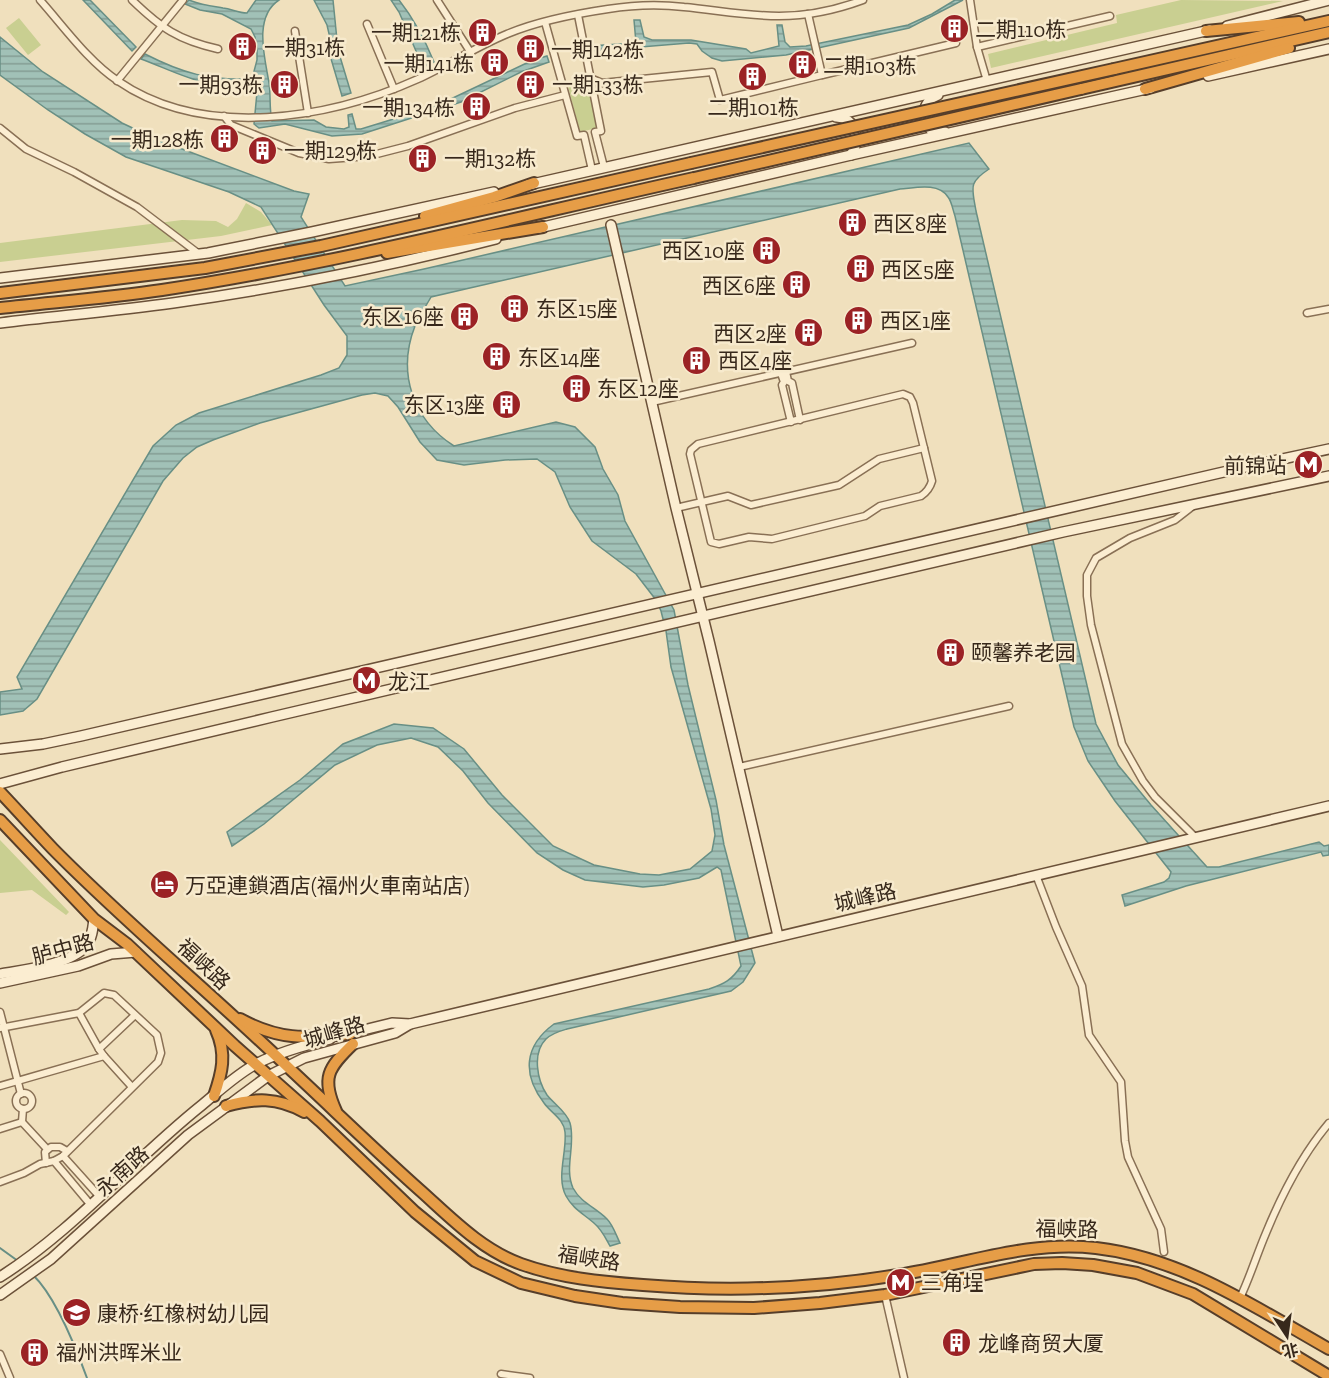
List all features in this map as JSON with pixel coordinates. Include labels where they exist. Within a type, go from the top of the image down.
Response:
[{"type":"highway","points":[[1206,31],[1274,23],[1329,21]]},
{"type":"highway","points":[[0,293],[161,275],[288,253],[1329,21]]},
{"type":"highway","points":[[0,308],[161,291],[357,254],[1329,32]]},
{"type":"highway","points":[[1145,89],[1329,36]]},
{"type":"highway","points":[[321,246],[494,197],[534,183]]},
{"type":"highway","points":[[357,254],[398,252],[543,227]]},
{"type":"highway","name":"福峡路","points":[[0,792],[53,849],[228,1014],[451,1218],[485,1246],[517,1263],[590,1281],[693,1289],[754,1289],[824,1285],[901,1275],[1032,1247],[1062,1245],[1112,1250],[1185,1271],[1240,1298],[1329,1349]]},
{"type":"highway","name":"福峡路","points":[[0,820],[94,919],[136,952],[268,1076],[320,1121],[415,1212],[460,1250],[486,1268],[521,1283],[548,1291],[599,1300],[680,1306],[754,1308],[885,1295],[1034,1264],[1062,1263],[1109,1267],[1137,1273],[1193,1294],[1329,1376]]},
{"type":"highway","points":[[200,1013],[213,1000]]},
{"type":"highway","points":[[228,1014],[269,1032],[291,1038],[351,1039]]},
{"type":"highway","points":[[213,1025],[220,1039],[224,1061],[214,1096]]},
{"type":"highway","points":[[338,1114],[328,1089],[328,1078],[330,1069],[351,1039]]},
{"type":"highway","points":[[226,1106],[262,1099],[293,1107],[320,1121]]},
{"type":"highway","points":[[337,1137],[349,1124]]},
{"type":"main road","points":[[0,278],[199,254],[312,232],[948,90],[1206,31],[1329,0]]},
{"type":"main road","points":[[0,323],[171,303],[306,281],[466,247],[851,155],[1329,49]]},
{"type":"main road","points":[[948,90],[930,99],[924,108],[923,119],[931,130],[958,132]]},
{"type":"main road","points":[[827,117],[843,117],[851,123],[857,136],[855,149],[851,155]]},
{"type":"main road","points":[[611,225],[778,936]]},
{"type":"main road","points":[[0,749],[43,744],[81,736],[1329,449]]},
{"type":"main road","points":[[0,784],[272,717],[1063,532],[1329,476]]},
{"type":"main road","name":"城峰路","points":[[0,1277],[26,1260],[178,1124],[256,1064],[275,1056],[327,1039],[395,1034],[410,1024],[1329,806]]},
{"type":"main road","name":"胪中路","points":[[0,974],[34,968],[70,957],[86,946],[94,919]]},
{"type":"main road","name":"胪中路","points":[[0,983],[78,966],[111,954],[136,952]]},
{"type":"main road","points":[[327,1039],[330,1050]]},
{"type":"main road","name":"城峰路","points":[[268,1076],[286,1065],[330,1050],[351,1039]]},
{"type":"main road","name":"永南路","points":[[0,1295],[39,1269],[188,1135],[268,1076]]},
{"type":"street","points":[[40,0],[97,63],[117,81],[142,95],[167,106],[189,112],[252,117],[309,113],[339,107],[394,89],[504,35],[545,22],[578,15],[627,7],[683,3],[755,15],[808,14],[863,0]]},
{"type":"street","points":[[132,0],[161,27],[199,45],[218,49]]},
{"type":"street","points":[[117,81],[183,0]]},
{"type":"street","points":[[437,0],[471,52]]},
{"type":"street","points":[[970,0],[977,47],[987,81]]},
{"type":"street","points":[[808,14],[822,75]]},
{"type":"street","points":[[578,15],[601,131],[595,132],[604,167]]},
{"type":"street","points":[[977,47],[1110,15]]},
{"type":"street","points":[[545,22],[578,136],[584,135],[592,170]]},
{"type":"street","points":[[367,24],[394,89]]},
{"type":"street","points":[[295,31],[309,113]]},
{"type":"street","points":[[591,78],[602,83],[712,72],[720,100],[956,43]]},
{"type":"street","points":[[224,116],[231,125],[299,153],[329,159],[369,156],[408,146],[515,108],[566,94]]},
{"type":"street","points":[[0,128],[26,149],[74,172],[137,207],[199,254]]},
{"type":"street","points":[[609,213],[611,225]]},
{"type":"street","points":[[1307,313],[1329,309]]},
{"type":"street","points":[[652,402],[912,343]]},
{"type":"street","points":[[784,373],[788,381],[792,383],[801,420]]},
{"type":"street","points":[[784,373],[782,385],[791,422]]},
{"type":"street","points":[[903,394],[909,397],[913,403],[932,481],[930,487],[921,496],[880,506],[865,516],[772,539],[749,537],[715,544],[709,539],[690,454],[694,447],[698,444],[801,420],[903,394]]},
{"type":"street","points":[[676,508],[728,496],[752,505],[839,485],[879,459],[924,448]]},
{"type":"street","points":[[1192,838],[1143,781],[1122,744],[1094,635],[1087,596],[1087,574],[1096,558],[1130,538],[1175,520],[1196,504]]},
{"type":"street","points":[[739,766],[1010,706]]},
{"type":"street","points":[[1036,875],[1082,986],[1089,1035],[1121,1082],[1128,1157],[1161,1229],[1164,1252]]},
{"type":"street","points":[[0,1182],[54,1161],[65,1154],[158,1062],[160,1053],[157,1035],[114,995],[104,993],[79,1013],[2,1028]]},
{"type":"street","points":[[0,1012],[2,1028],[21,1094]]},
{"type":"street","points":[[79,1013],[99,1050],[132,1087]]},
{"type":"street","points":[[99,1050],[135,1015]]},
{"type":"street","points":[[0,1086],[104,1056]]},
{"type":"street","points":[[21,1094],[28,1095],[31,1099],[30,1106],[23,1109],[18,1107],[16,1102],[17,1097],[21,1094]]},
{"type":"street","points":[[23,1109],[22,1122],[47,1149]]},
{"type":"street","points":[[0,1129],[22,1122]]},
{"type":"street","points":[[1240,1298],[1284,1194],[1305,1156],[1329,1123]]},
{"type":"street","points":[[47,1149],[56,1146],[65,1154],[99,1196]]},
{"type":"street","points":[[46,1163],[47,1149]]},
{"type":"street","points":[[54,1161],[90,1204]]},
{"type":"street","points":[[885,1295],[904,1378]]},
{"type":"street","points":[[0,1354],[10,1378]]},
{"type":"street","points":[[501,1374],[530,1378]]},
{"type":"green space","points":[[1181,0],[1283,1],[991,68],[988,54],[1117,23],[1116,15]]},
{"type":"green space","points":[[19,18],[41,45],[28,55],[6,28]]},
{"type":"green space","points":[[588,81],[597,128],[580,132],[568,86]]},
{"type":"green space","points":[[246,203],[261,212],[272,225],[221,236],[0,262],[0,243],[182,220],[216,221],[228,227],[237,219]]},
{"type":"green space","points":[[0,840],[69,912],[66,915],[32,890],[0,893]]},
{"type":"water","points":[[83,0],[90,0],[136,47],[132,51]]},
{"type":"water","points":[[189,0],[247,13],[256,0],[279,0],[271,7],[263,27],[272,121],[314,120],[326,127],[344,129],[349,127],[348,115],[352,114],[356,129],[361,129],[436,106],[533,60],[547,56],[549,62],[521,72],[461,102],[362,134],[332,136],[285,124],[259,128],[254,124],[257,92],[252,88],[198,81],[141,59],[145,54],[184,71],[209,77],[252,79],[257,60],[257,48],[251,29],[222,14],[200,10],[185,4]]},
{"type":"water","points":[[314,0],[333,0],[338,50],[351,93],[342,96],[329,52],[330,38],[327,25]]},
{"type":"water","points":[[391,0],[399,0],[404,7],[419,30],[434,62],[423,67],[399,12]]},
{"type":"water","points":[[955,0],[963,0],[909,28],[786,55],[722,61],[712,58],[697,44],[689,43],[592,51],[590,46],[636,43],[634,20],[640,20],[644,37],[652,40],[691,40],[746,49],[751,53],[779,46],[777,25],[782,25],[785,42],[790,47],[806,46],[908,25]]},
{"type":"water","points":[[0,37],[43,72],[122,123],[158,140],[294,191],[309,194],[301,217],[345,286],[969,143],[989,169],[975,182],[973,196],[1096,724],[1118,765],[1207,867],[1219,867],[1319,842],[1324,846],[1329,845],[1329,855],[1323,856],[1321,852],[1186,886],[1125,906],[1122,895],[1164,882],[1169,878],[1171,872],[1115,801],[1088,761],[1074,727],[955,216],[951,201],[944,192],[926,187],[900,189],[431,297],[417,322],[410,343],[408,377],[418,408],[440,435],[454,446],[556,422],[575,427],[595,447],[603,469],[618,495],[625,521],[674,610],[688,685],[716,800],[724,845],[755,963],[743,982],[731,991],[556,1032],[542,1045],[538,1059],[541,1082],[547,1095],[570,1123],[572,1139],[570,1172],[573,1188],[584,1201],[611,1224],[620,1243],[610,1246],[597,1226],[569,1201],[563,1189],[564,1127],[544,1103],[532,1082],[530,1061],[532,1051],[544,1033],[554,1024],[709,989],[731,978],[741,966],[721,870],[717,867],[699,878],[643,887],[585,880],[563,870],[537,853],[488,803],[463,771],[438,747],[411,738],[377,745],[335,765],[264,824],[232,846],[227,832],[300,780],[343,744],[394,724],[433,728],[464,749],[502,795],[553,846],[594,865],[640,874],[659,875],[690,869],[712,851],[715,835],[711,809],[671,667],[666,631],[656,600],[636,574],[592,541],[570,507],[555,472],[537,459],[464,465],[437,460],[420,442],[398,407],[388,396],[375,393],[362,395],[260,423],[197,447],[183,458],[163,481],[37,699],[23,711],[0,715],[0,692],[22,689],[17,677],[153,446],[176,425],[199,413],[339,368],[347,355],[347,336],[324,305],[261,207],[229,192],[126,157],[48,110],[0,75]]},
{"type":"waterway","points":[[0,1248],[18,1261]]},
{"type":"waterway","points":[[33,1275],[57,1309],[87,1378]]},
{"type":"place","name":"二期110栋","points":[[954,29]]},
{"type":"place","name":"一期121栋","points":[[482,32]]},
{"type":"place","name":"一期31栋","points":[[243,47]]},
{"type":"place","name":"一期142栋","points":[[530,49]]},
{"type":"place","name":"一期141栋","points":[[495,63]]},
{"type":"place","name":"二期103栋","points":[[802,65]]},
{"type":"place","name":"二期101栋","points":[[753,76]]},
{"type":"place","name":"一期93栋","points":[[284,84]]},
{"type":"place","name":"一期133栋","points":[[531,84]]},
{"type":"place","name":"一期134栋","points":[[476,107]]},
{"type":"place","name":"一期128栋","points":[[225,139]]},
{"type":"place","name":"一期129栋","points":[[263,150]]},
{"type":"place","name":"一期132栋","points":[[423,158]]},
{"type":"place","name":"西区8座","points":[[852,223]]},
{"type":"place","name":"西区10座","points":[[766,250]]},
{"type":"place","name":"西区5座","points":[[860,269]]},
{"type":"place","name":"西区6座","points":[[797,285]]},
{"type":"place","name":"东区15座","points":[[515,308]]},
{"type":"place","name":"东区16座","points":[[465,316]]},
{"type":"place","name":"西区1座","points":[[859,320]]},
{"type":"place","name":"西区2座","points":[[808,333]]},
{"type":"place","name":"东区14座","points":[[497,357]]},
{"type":"place","name":"西区4座","points":[[697,360]]},
{"type":"place","name":"东区12座","points":[[576,388]]},
{"type":"place","name":"东区13座","points":[[506,404]]},
{"type":"place","name":"前锦站","points":[[1308,465]]},
{"type":"place","name":"颐馨养老园","points":[[950,652]]},
{"type":"place","name":"龙江","points":[[367,681]]},
{"type":"place","name":"万亞連鎖酒店(福州火車南站店)","points":[[164,885]]},
{"type":"place","name":"三角埕","points":[[900,1282]]},
{"type":"place","name":"康桥·红橡树幼儿园","points":[[76,1313]]},
{"type":"place","name":"龙峰商贸大厦","points":[[957,1343]]},
{"type":"place","name":"福州洪晖米业","points":[[35,1352]]}]
